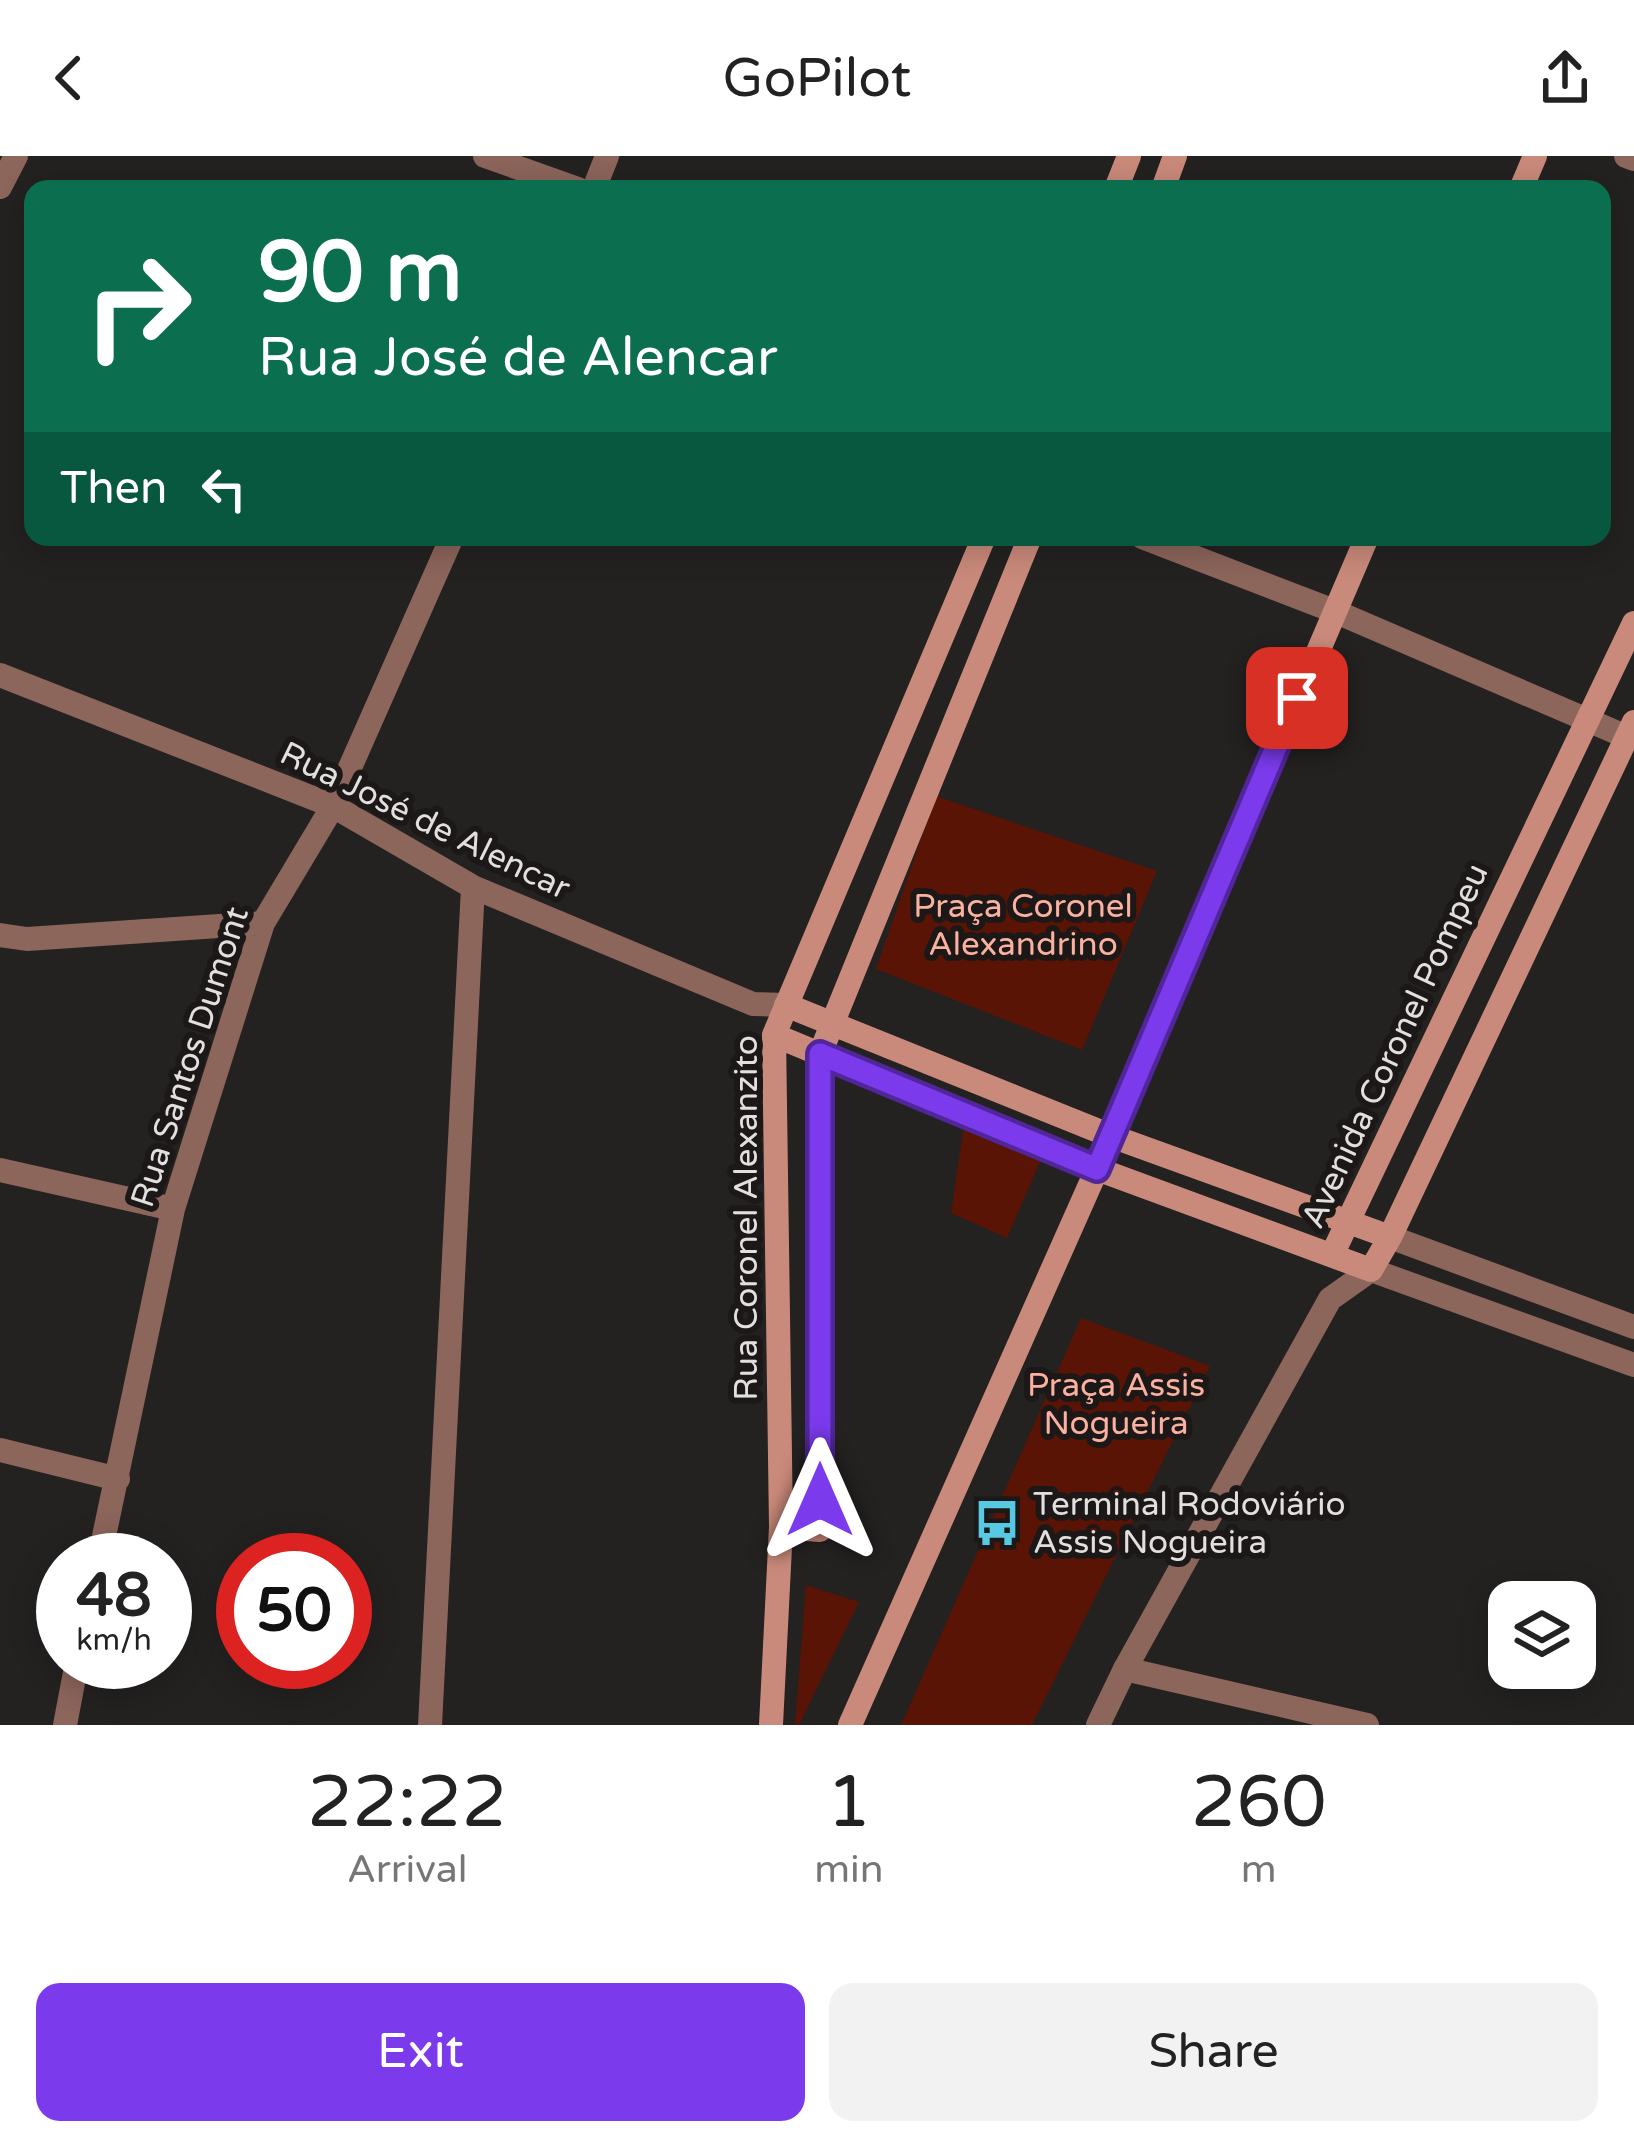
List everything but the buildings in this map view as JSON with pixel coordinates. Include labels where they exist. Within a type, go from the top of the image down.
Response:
[{"type":"main road","name":"Rua Coronel Alexanzito","points":[[771,1725],[781,1527],[774,1035],[980,546]]},
{"type":"main road","points":[[781,1527],[820,1530],[820,1054],[1026,546]]},
{"type":"main road","points":[[850,1725],[1097,1169],[1363,546]]},
{"type":"main road","name":"Avenida Coronel Pompeu","points":[[1332,1255],[1634,623]]},
{"type":"main road","points":[[913,706],[954,725]]},
{"type":"main road","points":[[774,1035],[1097,1169],[1371,1270],[1630,729]]},
{"type":"main road","points":[[890,759],[932,780]]},
{"type":"main road","points":[[786,1005],[1111,1136],[1390,1237]]},
{"type":"main road","points":[[779,1471],[820,1470]]},
{"type":"street","points":[[0,187],[16,156]]},
{"type":"street","points":[[485,156],[553,180]]},
{"type":"street","name":"Rua Santos Dumont","points":[[105,1533],[173,1209],[263,923],[334,806],[448,546]]},
{"type":"street","points":[[1165,546],[1334,611],[1586,719],[1630,729]]},
{"type":"street","name":"Rua José de Alencar","points":[[0,675],[334,806],[472,887],[753,1004],[786,1005]]},
{"type":"street","points":[[430,1725],[472,887]]},
{"type":"street","points":[[0,935],[27,939],[263,923]]},
{"type":"street","points":[[753,1004],[774,1035]]},
{"type":"street","points":[[0,1171],[173,1209]]},
{"type":"street","points":[[1390,1237],[1634,1327]]},
{"type":"street","name":"Avenida Coronel Pompeu","points":[[1330,1299],[1332,1255]]},
{"type":"street","points":[[1098,1725],[1330,1299],[1371,1270],[1634,1365]]},
{"type":"street","points":[[0,1450],[118,1479]]},
{"type":"street","points":[[1125,1669],[1367,1725]]},
{"type":"street","points":[[65,1725],[72,1689]]},
{"type":"green space","name":"Praça Coronel Alexandrino","points":[[936,796],[1157,871],[1082,1050],[876,969]]},
{"type":"green space","points":[[966,1112],[1050,1139],[1007,1238],[951,1213]]},
{"type":"green space","name":"Praça Assis Nogueira","points":[[1081,1318],[1210,1366],[1032,1725],[901,1725]]},
{"type":"green space","points":[[806,1585],[859,1602],[795,1725]]},
{"type":"place","name":"Terminal Rodoviário Assis Nogueira","points":[[997,1523]]},
{"type":"route","points":[[820,1500],[820,1054],[1097,1169],[1297,698]]}]
